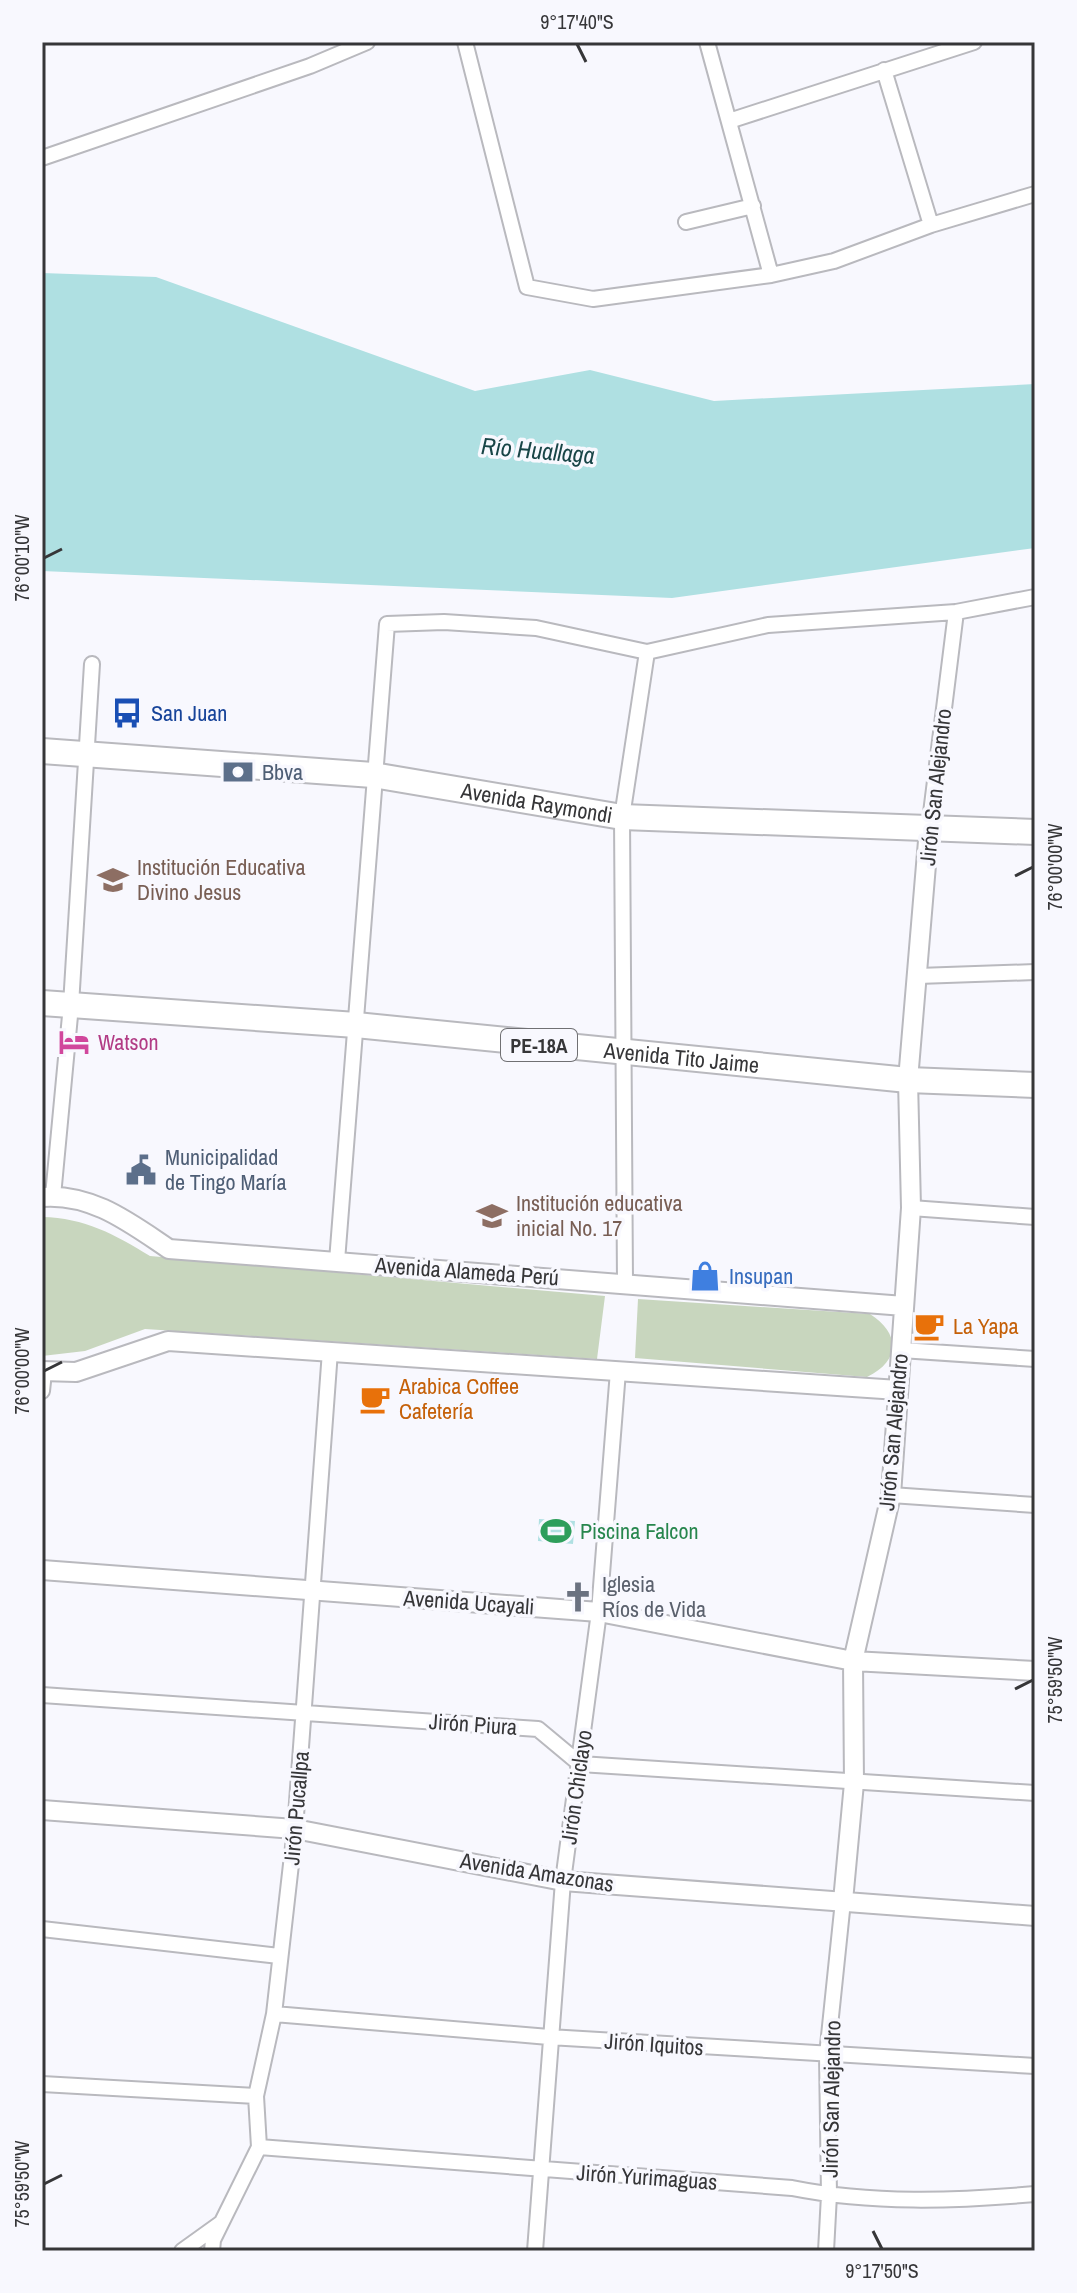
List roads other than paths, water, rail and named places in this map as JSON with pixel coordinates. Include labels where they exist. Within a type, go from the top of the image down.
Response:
[{"type":"highway","name":"Avenida Raymondi","points":[[42,751],[373,775],[622,817],[1035,832]]},
{"type":"highway","name":"Avenida Tito Jaime","points":[[42,1003],[356,1025],[908,1080],[1035,1085]]},
{"type":"street","points":[[42,158],[310,66],[367,42]]},
{"type":"street","points":[[465,42],[527,287],[593,299],[771,275],[834,261],[931,225],[1035,194]]},
{"type":"street","points":[[707,42],[771,275]]},
{"type":"street","points":[[729,121],[974,42]]},
{"type":"street","points":[[884,70],[931,225]]},
{"type":"street","points":[[686,222],[753,206]]},
{"type":"street","points":[[337,1261],[387,624],[444,622],[536,628],[647,652],[768,625],[956,612],[1035,597]]},
{"type":"street","name":"Jirón San Alejandro","points":[[826,2251],[829,2195],[827,2055],[854,1783],[853,1661],[891,1495],[911,1208],[908,1080],[929,829],[956,612]]},
{"type":"street","points":[[625,1282],[626,1054],[622,817],[647,652]]},
{"type":"street","points":[[48,1196],[71,1005],[92,664]]},
{"type":"street","points":[[918,976],[1035,972]]},
{"type":"street","name":"Avenida Alameda Perú","points":[[48,1196],[102,1207],[169,1249],[904,1306]]},
{"type":"street","points":[[911,1208],[1035,1217]]},
{"type":"street","points":[[42,1391],[43,1372],[76,1372],[168,1341],[898,1390]]},
{"type":"street","points":[[901,1350],[1035,1359]]},
{"type":"street","name":"Jirón Pucallpa","points":[[212,2251],[213,2240],[259,2147],[256,2096],[274,2014],[295,1829],[330,1351]]},
{"type":"street","name":"Jirón Chiclayo","points":[[535,2251],[563,1881],[599,1612],[618,1371]]},
{"type":"street","points":[[891,1495],[1035,1505]]},
{"type":"street","name":"Avenida Ucayali","points":[[42,1570],[599,1612],[853,1661],[1035,1671]]},
{"type":"street","name":"Jirón Piura","points":[[42,1695],[538,1729],[580,1764]]},
{"type":"street","points":[[580,1764],[1035,1793]]},
{"type":"street","name":"Avenida Amazonas","points":[[42,1810],[295,1829],[563,1881],[1035,1916]]},
{"type":"street","points":[[42,1929],[279,1956]]},
{"type":"street","name":"Jirón Iquitos","points":[[274,2014],[549,2037],[1035,2066]]},
{"type":"street","points":[[42,2084],[256,2096]]},
{"type":"street","name":"Jirón Yurimaguas","points":[[259,2147],[792,2188],[829,2195],[958,2201],[1035,2194]]},
{"type":"street","points":[[182,2251],[225,2221]]},
{"type":"water","name":"Río Huallaga","points":[[42,273],[156,277],[475,391],[590,370],[714,401],[1035,384],[1035,548],[672,598],[42,571]]},
{"type":"water","name":"Piscina Falcon","points":[[539,1519],[575,1521],[573,1544],[538,1541]]},
{"type":"place","name":"San Juan","points":[[127,713]]},
{"type":"place","name":"Bbva","points":[[238,772]]},
{"type":"place","name":"Institución Educativa Divino Jesus","points":[[113,880]]},
{"type":"place","name":"Watson","points":[[74,1042]]},
{"type":"place","name":"Municipalidad de Tingo María","points":[[141,1170]]},
{"type":"place","name":"Institución educativa inicial No. 17","points":[[492,1216]]},
{"type":"place","name":"Insupan","points":[[705,1276]]},
{"type":"place","name":"La Yapa","points":[[929,1326]]},
{"type":"place","name":"Arabica Coffee Cafetería","points":[[375,1399]]},
{"type":"place","name":"Piscina Falcon","points":[[556,1531]]},
{"type":"place","name":"Iglesia Ríos de Vida","points":[[578,1597]]}]
